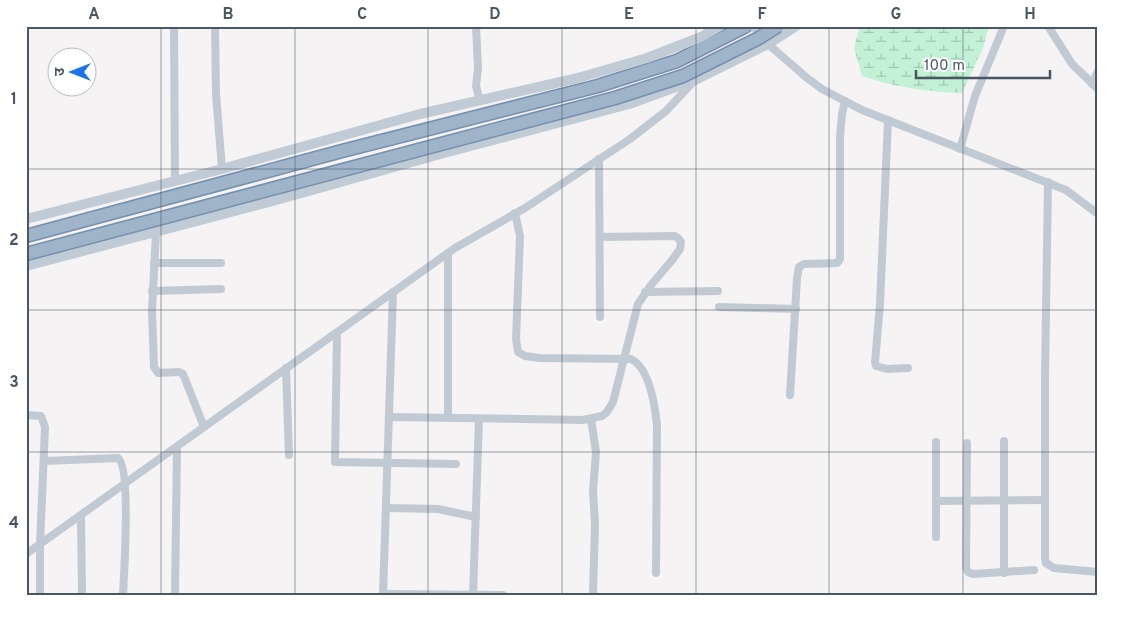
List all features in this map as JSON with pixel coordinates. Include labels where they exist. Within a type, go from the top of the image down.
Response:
[{"type":"highway","points":[[26,236],[352,148],[598,86],[676,60],[746,26]]},
{"type":"highway","points":[[26,254],[616,98],[683,76],[778,26]]},
{"type":"main road","points":[[26,219],[222,169],[420,114],[578,78],[647,58],[701,37],[720,26]]},
{"type":"main road","points":[[26,266],[156,233],[629,104],[695,80],[768,44],[796,26]]},
{"type":"street","points":[[174,26],[175,181]]},
{"type":"street","points":[[215,26],[216,94],[222,169]]},
{"type":"street","points":[[476,26],[478,68],[476,86],[480,101]]},
{"type":"street","points":[[753,26],[768,44],[813,83],[846,101],[960,149],[1048,182],[1075,196],[1098,214]]},
{"type":"street","points":[[960,149],[974,96],[1004,26]]},
{"type":"street","points":[[1048,26],[1072,64],[1095,86]]},
{"type":"street","points":[[1095,86],[1098,71]]},
{"type":"street","points":[[26,554],[448,253],[600,159],[650,124],[666,111],[695,80]]},
{"type":"street","points":[[790,395],[797,272],[801,264],[833,264],[840,259],[840,137],[842,114],[846,101]]},
{"type":"street","points":[[888,120],[882,278],[875,362],[876,366],[882,368],[908,368]]},
{"type":"street","points":[[600,159],[600,317]]},
{"type":"street","points":[[1048,182],[1046,238],[1046,563],[1054,568],[1098,572]]},
{"type":"street","points":[[515,213],[520,236],[516,339],[518,352],[525,356],[540,358],[625,358],[631,359],[640,365],[644,372],[655,404],[657,425],[656,574]]},
{"type":"street","points":[[156,233],[152,291],[152,345],[155,371],[158,373],[179,372],[183,374],[204,427]]},
{"type":"street","points":[[390,417],[590,419],[602,416],[608,412],[613,402],[638,304],[645,292],[680,249],[681,242],[675,236],[600,237]]},
{"type":"street","points":[[448,253],[448,418]]},
{"type":"street","points":[[154,263],[221,262]]},
{"type":"street","points":[[152,291],[221,289]]},
{"type":"street","points":[[645,292],[718,291]]},
{"type":"street","points":[[393,292],[383,594],[503,595]]},
{"type":"street","points":[[719,308],[796,309]]},
{"type":"street","points":[[337,333],[335,462],[456,464]]},
{"type":"street","points":[[286,368],[289,454]]},
{"type":"street","points":[[26,414],[38,415],[43,418],[45,427],[40,595]]},
{"type":"street","points":[[473,594],[479,419]]},
{"type":"street","points":[[590,419],[596,452],[593,492],[595,524],[593,595]]},
{"type":"street","points":[[1004,441],[1004,573]]},
{"type":"street","points":[[936,442],[936,537]]},
{"type":"street","points":[[967,443],[966,568],[968,572],[973,574],[1034,570]]},
{"type":"street","points":[[175,595],[177,447]]},
{"type":"street","points":[[45,462],[118,458],[122,461],[126,484],[123,595]]},
{"type":"street","points":[[936,501],[1045,500]]},
{"type":"street","points":[[386,508],[438,508],[476,516]]},
{"type":"street","points":[[81,516],[82,592]]},
{"type":"green space","points":[[860,26],[989,26],[983,48],[962,93],[911,88],[862,76],[854,48]]}]
